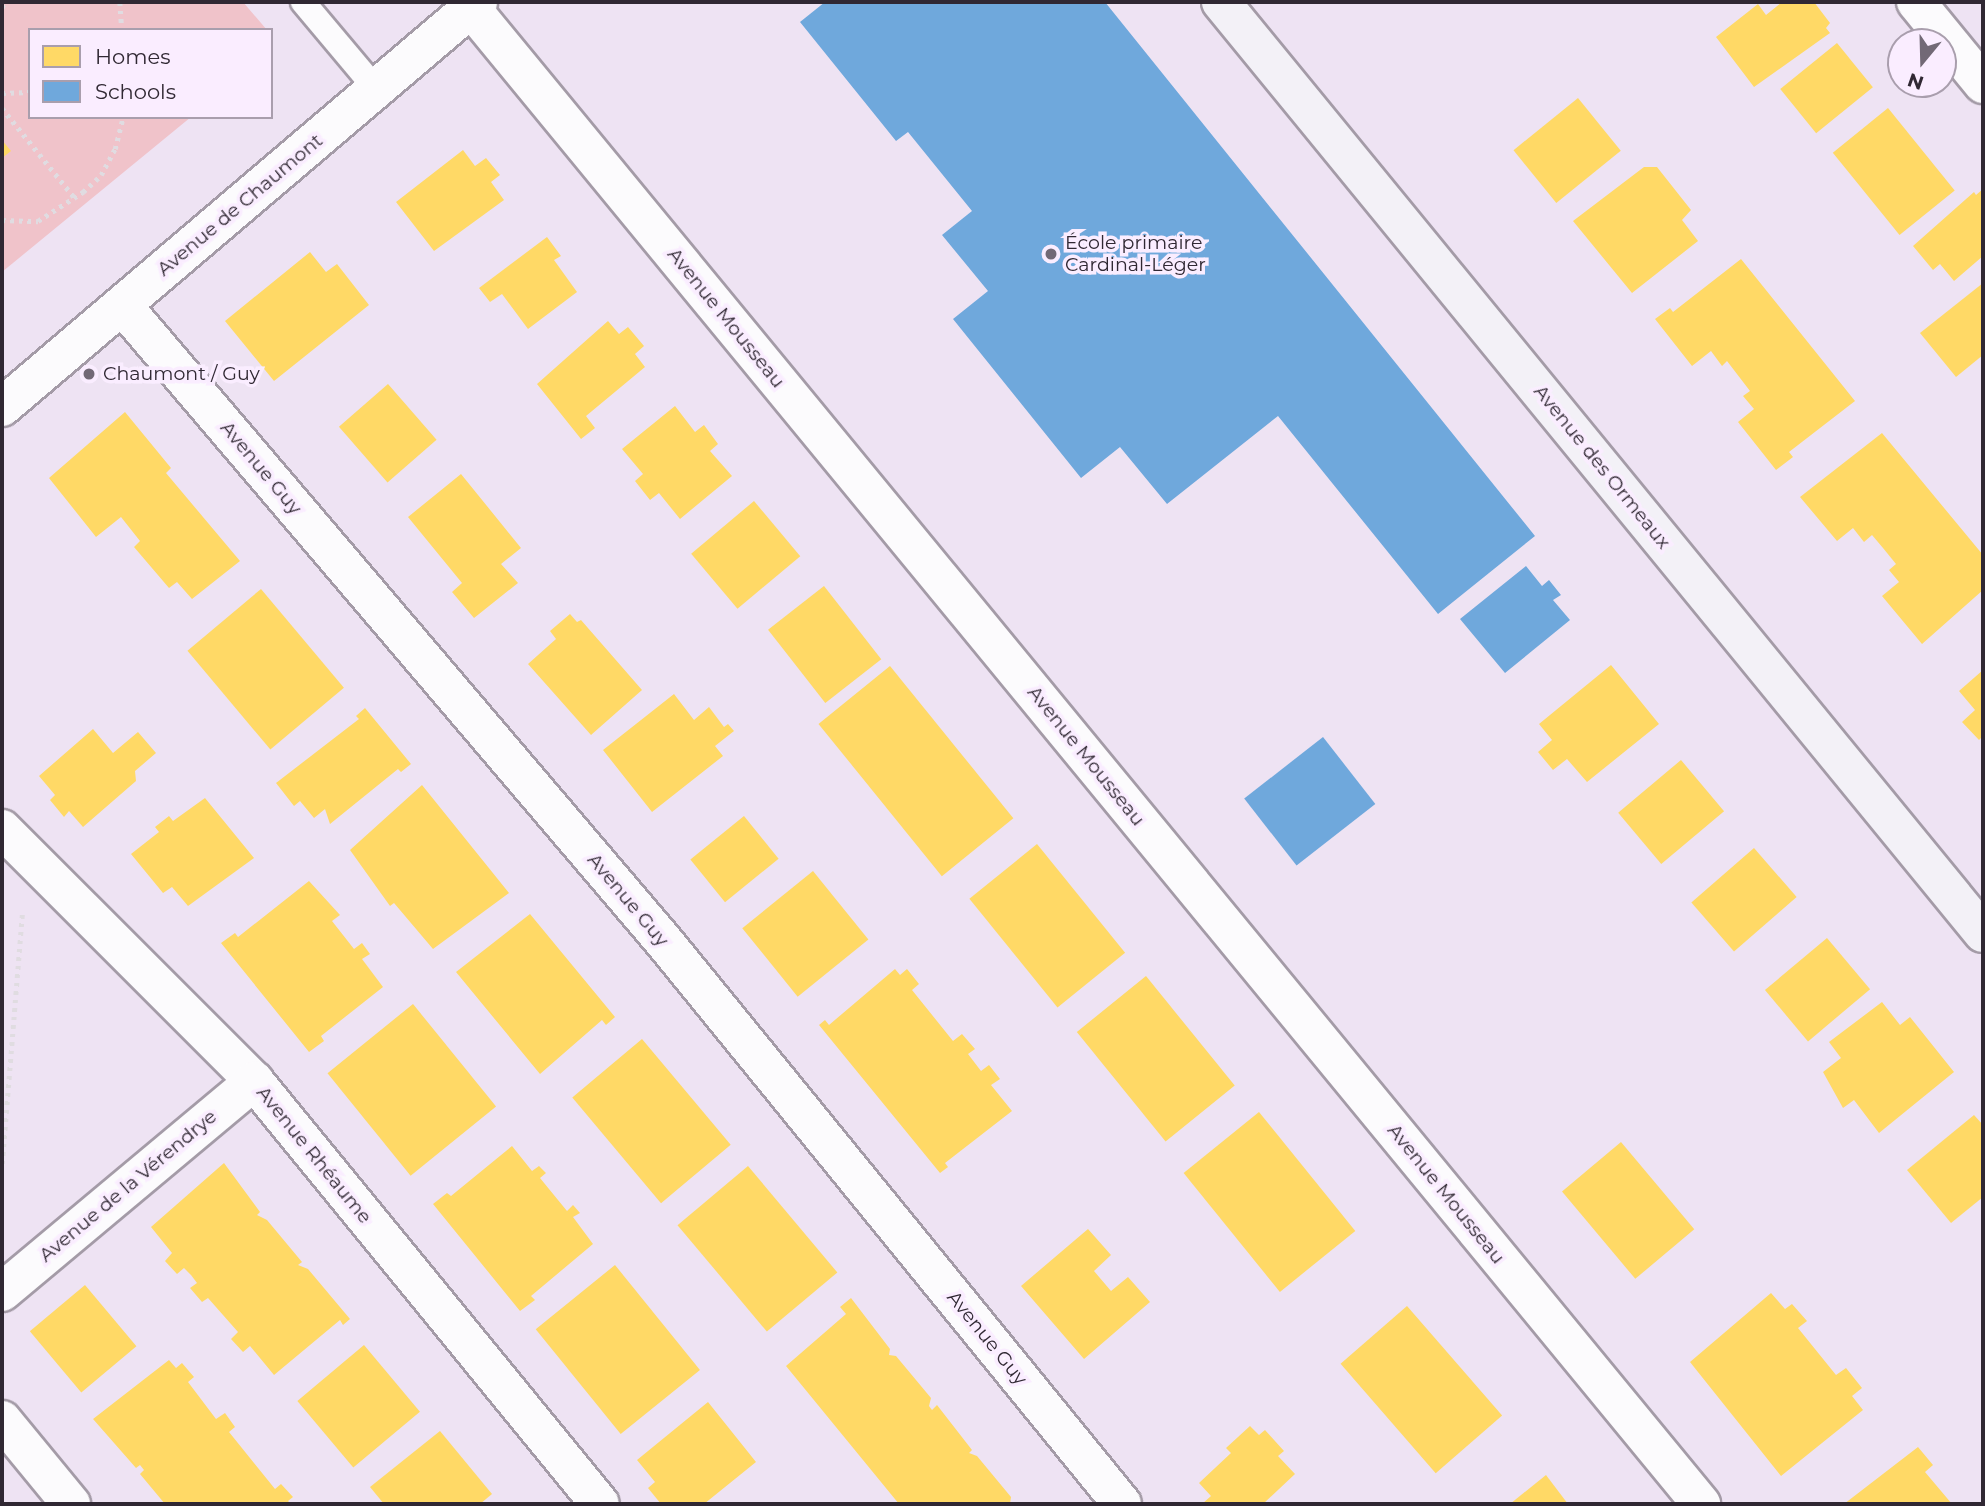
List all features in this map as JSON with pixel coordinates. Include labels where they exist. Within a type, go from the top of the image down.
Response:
[{"type":"street","name":"Avenue des Ormeaux","points":[[1221,2],[1983,933]]},
{"type":"street","points":[[1916,2],[1983,84]]},
{"type":"street","name":"Avenue de Chaumont","points":[[6,393],[122,305],[475,5]]},
{"type":"street","name":"Avenue Mousseau","points":[[475,5],[1701,1504]]},
{"type":"street","name":"Avenue Guy","points":[[122,305],[666,943],[1122,1504]]},
{"type":"street","name":"Avenue Rhéaume","points":[[14,841],[254,1081],[600,1504]]},
{"type":"street","name":"Avenue de la Vérendrye","points":[[2,1292],[254,1081]]},
{"type":"street","points":[[2,1420],[71,1504]]},
{"type":"lane","points":[[303,2],[376,89]]},
{"type":"path","points":[[2,9],[4,2]]},
{"type":"path","points":[[120,2],[122,28]]},
{"type":"path","points":[[2,93],[28,92]]},
{"type":"path","points":[[2,108],[75,198]]},
{"type":"path","points":[[2,220],[38,221],[75,198],[101,175],[115,149],[122,119]]},
{"type":"path","points":[[2,1164],[14,841]]},
{"type":"shaded area","points":[[2,2],[243,2],[265,28],[28,28],[28,119],[189,119],[2,272]]},
{"type":"building: Homes","points":[[1782,2],[1814,2],[1830,23],[1826,28],[1830,33],[1754,87],[1716,37],[1758,4],[1766,15]]},
{"type":"building: Homes","points":[[1837,43],[1873,87],[1816,133],[1780,89]]},
{"type":"building: Homes","points":[[1578,98],[1621,151],[1556,203],[1513,150]]},
{"type":"building: Homes","points":[[1888,108],[1955,190],[1900,235],[1833,153]]},
{"type":"building: Homes","points":[[2,140],[11,151],[2,158]]},
{"type":"building: Homes","points":[[463,150],[475,166],[486,158],[500,175],[491,182],[504,200],[434,251],[396,202]]},
{"type":"building: Homes","points":[[1644,167],[1657,167],[1691,210],[1682,220],[1698,241],[1632,293],[1573,221]]},
{"type":"building: Homes","points":[[1983,189],[1983,256],[1954,281],[1940,264],[1933,270],[1913,246],[1974,192],[1976,195]]},
{"type":"building: Homes","points":[[547,237],[561,256],[554,260],[577,292],[528,329],[502,294],[490,302],[479,288]]},
{"type":"building: Homes","points":[[310,252],[326,272],[337,264],[369,305],[274,381],[225,321]]},
{"type":"building: Homes","points":[[1741,259],[1855,401],[1789,452],[1793,457],[1776,470],[1738,422],[1754,409],[1743,396],[1750,391],[1727,361],[1722,366],[1711,351],[1692,366],[1655,319],[1670,308],[1673,312]]},
{"type":"building: Homes","points":[[1983,283],[1983,355],[1956,377],[1920,333]]},
{"type":"building: Homes","points":[[608,321],[619,334],[628,327],[644,346],[635,354],[645,367],[586,416],[595,428],[581,439],[537,384]]},
{"type":"building: Homes","points":[[388,384],[437,440],[387,482],[339,427]]},
{"type":"building: Homes","points":[[675,406],[695,432],[704,425],[718,444],[710,451],[732,476],[680,519],[659,493],[650,500],[635,481],[643,474],[622,449]]},
{"type":"building: Homes","points":[[125,412],[171,468],[166,473],[240,561],[192,599],[177,582],[169,588],[134,547],[140,541],[121,517],[96,537],[49,478]]},
{"type":"building: Homes","points":[[1882,433],[1983,555],[1983,590],[1922,644],[1882,596],[1899,582],[1889,570],[1896,564],[1883,548],[1872,535],[1864,542],[1853,528],[1837,541],[1800,497]]},
{"type":"building: Homes","points":[[461,474],[521,548],[501,564],[518,583],[474,618],[452,592],[462,583],[408,517]]},
{"type":"building: Homes","points":[[754,501],[800,556],[737,609],[691,554]]},
{"type":"building: Homes","points":[[824,586],[881,659],[825,703],[768,630]]},
{"type":"building: Homes","points":[[261,589],[344,688],[270,750],[187,651]]},
{"type":"building: Homes","points":[[570,614],[577,622],[581,620],[642,690],[591,735],[528,664],[556,639],[550,631]]},
{"type":"building: Homes","points":[[1611,665],[1659,724],[1587,782],[1567,759],[1553,770],[1538,752],[1552,740],[1539,724]]},
{"type":"building: Homes","points":[[890,666],[1013,818],[942,876],[819,724]]},
{"type":"building: Homes","points":[[1983,670],[1983,736],[1979,740],[1962,722],[1975,710],[1959,691]]},
{"type":"building: Homes","points":[[674,694],[694,720],[709,707],[724,727],[728,724],[734,731],[715,746],[723,756],[652,812],[603,750]]},
{"type":"building: Homes","points":[[365,708],[411,764],[401,772],[398,769],[330,824],[325,809],[314,818],[300,801],[294,806],[276,783],[359,719],[356,716]]},
{"type":"building: Homes","points":[[93,729],[113,753],[138,732],[156,753],[135,771],[136,781],[83,827],[69,811],[64,817],[50,800],[55,795],[39,776]]},
{"type":"building: Homes","points":[[1681,760],[1724,811],[1661,864],[1618,813]]},
{"type":"building: Homes","points":[[422,785],[509,893],[433,949],[394,903],[390,906],[350,850]]},
{"type":"building: Homes","points":[[205,798],[254,858],[188,906],[172,887],[163,893],[131,854],[159,832],[155,827],[169,816],[173,821]]},
{"type":"building: Homes","points":[[744,816],[779,859],[725,902],[690,859]]},
{"type":"building: Homes","points":[[1037,844],[1125,953],[1057,1008],[969,899]]},
{"type":"building: Homes","points":[[1754,848],[1797,897],[1734,952],[1691,902]]},
{"type":"building: Homes","points":[[813,871],[868,939],[798,997],[742,928]]},
{"type":"building: Homes","points":[[309,881],[340,915],[332,921],[354,949],[362,943],[370,954],[362,959],[383,987],[321,1036],[324,1041],[309,1052],[221,943],[235,933],[238,937]]},
{"type":"building: Homes","points":[[530,914],[615,1017],[606,1025],[602,1020],[540,1074],[456,972]]},
{"type":"building: Homes","points":[[1827,938],[1870,989],[1808,1041],[1765,990]]},
{"type":"building: Homes","points":[[895,969],[900,975],[907,969],[919,984],[912,990],[953,1041],[962,1034],[975,1049],[968,1054],[981,1071],[989,1065],[1000,1079],[991,1085],[1012,1111],[945,1163],[948,1167],[940,1173],[819,1025],[825,1020],[829,1025]]},
{"type":"building: Homes","points":[[1146,976],[1235,1086],[1166,1142],[1077,1032]]},
{"type":"building: Homes","points":[[1882,1002],[1900,1025],[1910,1017],[1954,1072],[1879,1133],[1854,1100],[1843,1108],[1823,1072],[1841,1058],[1829,1042]]},
{"type":"building: Homes","points":[[413,1004],[496,1107],[411,1176],[328,1073]]},
{"type":"building: Homes","points":[[642,1039],[731,1145],[661,1203],[572,1097]]},
{"type":"building: Homes","points":[[1259,1112],[1355,1231],[1280,1292],[1184,1173]]},
{"type":"building: Homes","points":[[1974,1115],[1983,1125],[1983,1197],[1951,1223],[1907,1170]]},
{"type":"building: Homes","points":[[1621,1142],[1694,1229],[1635,1279],[1562,1191]]},
{"type":"building: Homes","points":[[512,1146],[532,1171],[539,1166],[546,1173],[540,1178],[567,1211],[573,1205],[580,1213],[573,1217],[593,1244],[531,1296],[535,1300],[520,1311],[433,1204],[447,1193],[451,1196]]},
{"type":"building: Homes","points":[[224,1163],[260,1212],[257,1215],[267,1220],[302,1262],[298,1265],[308,1269],[350,1319],[343,1325],[340,1320],[274,1375],[250,1346],[243,1352],[231,1339],[238,1332],[208,1298],[202,1302],[190,1288],[197,1283],[191,1275],[184,1268],[177,1274],[165,1261],[172,1253],[151,1227]]},
{"type":"building: Homes","points":[[748,1166],[837,1272],[767,1332],[678,1225]]},
{"type":"building: Homes","points":[[1088,1229],[1111,1255],[1094,1271],[1111,1291],[1128,1277],[1150,1302],[1084,1359],[1021,1286]]},
{"type":"building: Homes","points":[[615,1265],[700,1370],[621,1434],[536,1329]]},
{"type":"building: Homes","points":[[85,1285],[136,1346],[81,1393],[30,1331]]},
{"type":"building: Homes","points":[[1771,1293],[1785,1309],[1792,1304],[1807,1321],[1798,1328],[1836,1375],[1846,1368],[1862,1388],[1852,1396],[1863,1410],[1781,1476],[1690,1362]]},
{"type":"building: Homes","points":[[851,1298],[890,1349],[889,1355],[896,1356],[931,1398],[929,1406],[932,1410],[937,1405],[972,1450],[969,1453],[977,1456],[1011,1497],[1010,1504],[899,1504],[786,1366],[846,1314],[840,1307]]},
{"type":"building: Homes","points":[[1407,1306],[1502,1415],[1436,1473],[1341,1364]]},
{"type":"building: Homes","points":[[364,1345],[420,1412],[353,1468],[297,1401]]},
{"type":"building: Homes","points":[[169,1360],[176,1368],[182,1363],[194,1377],[188,1382],[216,1419],[225,1413],[235,1427],[229,1432],[275,1489],[281,1484],[293,1497],[288,1501],[291,1504],[165,1504],[140,1474],[144,1470],[140,1465],[136,1468],[93,1419]]},
{"type":"building: Homes","points":[[708,1402],[756,1462],[704,1504],[661,1504],[648,1488],[655,1482],[637,1460]]},
{"type":"building: Homes","points":[[1250,1426],[1259,1435],[1265,1430],[1284,1451],[1278,1456],[1295,1474],[1263,1504],[1202,1504],[1211,1496],[1199,1483],[1231,1453],[1226,1448]]},
{"type":"building: Homes","points":[[440,1431],[492,1494],[480,1504],[384,1504],[370,1487]]},
{"type":"building: Homes","points":[[1918,1447],[1933,1465],[1925,1472],[1952,1504],[1844,1504]]},
{"type":"building: Homes","points":[[1546,1475],[1568,1504],[1510,1504]]},
{"type":"building: Schools","points":[[825,2],[1105,2],[1535,536],[1438,614],[1278,416],[1167,504],[1120,447],[1081,478],[953,319],[988,291],[942,235],[972,211],[908,132],[896,141],[800,22]]},
{"type":"building: Schools","points":[[1526,566],[1542,586],[1549,580],[1561,595],[1553,600],[1570,620],[1505,673],[1460,619]]},
{"type":"building: Schools","points":[[1323,737],[1375,804],[1297,866],[1244,799]]},
{"type":"place","name":"École primaire Cardinal-Léger","points":[[1051,254]]},
{"type":"place","name":"Chaumont / Guy","points":[[89,374]]}]
